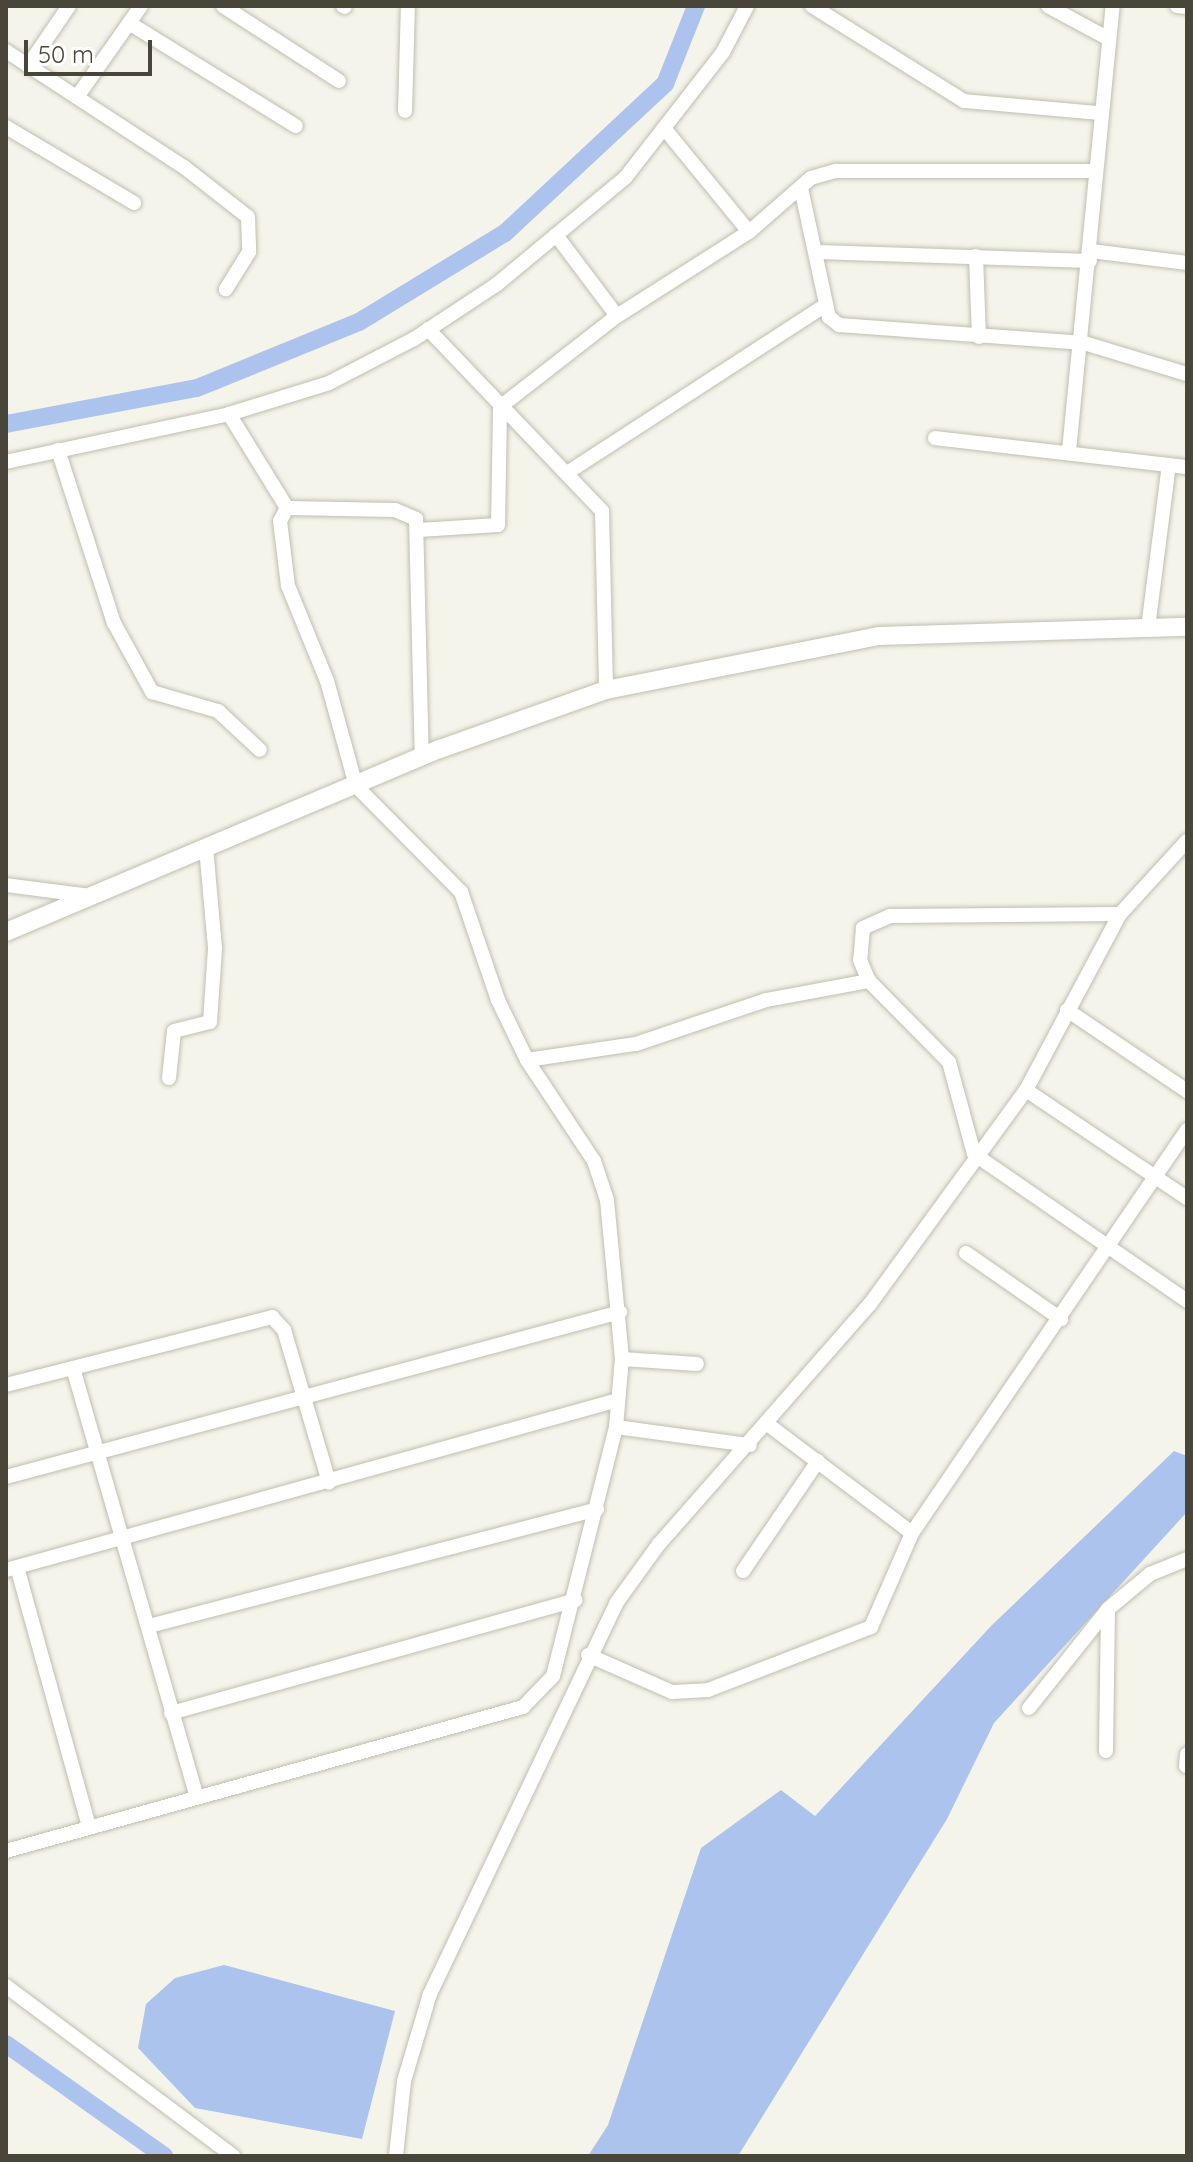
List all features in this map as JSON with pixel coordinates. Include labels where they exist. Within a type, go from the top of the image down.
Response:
[{"type":"street","points":[[28,66],[69,6]]},
{"type":"street","points":[[77,97],[141,6]]},
{"type":"street","points":[[223,6],[339,81]]},
{"type":"street","points":[[405,111],[408,6]]},
{"type":"street","points":[[6,462],[229,414],[329,383],[428,329],[556,235],[625,178],[723,52],[747,6]]},
{"type":"street","points":[[812,6],[964,101],[1098,113]]},
{"type":"street","points":[[1048,6],[1109,39]]},
{"type":"street","points":[[1069,451],[1084,343],[1098,113],[1113,6]]},
{"type":"street","points":[[1177,6],[1187,7]]},
{"type":"street","points":[[129,23],[296,126]]},
{"type":"street","points":[[6,51],[248,217],[249,252],[226,289]]},
{"type":"street","points":[[6,127],[134,203]]},
{"type":"street","points":[[664,128],[749,232]]},
{"type":"street","points":[[500,407],[617,316],[749,232],[801,188],[836,171],[1096,171]]},
{"type":"street","points":[[801,188],[818,252],[826,305],[839,325],[1084,343],[1187,374]]},
{"type":"street","points":[[556,235],[617,316]]},
{"type":"street","points":[[818,252],[1090,256],[1187,263]]},
{"type":"street","points":[[976,256],[979,337]]},
{"type":"street","points":[[570,471],[826,305]]},
{"type":"street","points":[[428,329],[500,407],[594,497],[606,529],[606,690]]},
{"type":"street","points":[[419,530],[498,525],[500,407]]},
{"type":"street","points":[[229,414],[287,508]]},
{"type":"street","points":[[935,438],[1069,451],[1187,467]]},
{"type":"street","points":[[58,450],[114,623],[152,692],[218,711],[260,750]]},
{"type":"street","points":[[1148,628],[1169,465]]},
{"type":"street","points":[[287,508],[408,512],[419,530],[422,757]]},
{"type":"street","points":[[6,1851],[196,1794],[523,1707],[546,1689],[564,1640],[616,1427],[622,1359],[618,1256],[594,1161],[527,1060],[461,892],[356,786],[327,681],[288,586],[280,521],[287,508]]},
{"type":"street","points":[[6,932],[422,757],[606,690],[879,636],[1187,627]]},
{"type":"street","points":[[396,2156],[404,2081],[430,1994],[589,1652],[659,1544],[770,1426],[870,1304],[974,1154],[1026,1090],[1120,914],[1187,841]]},
{"type":"street","points":[[169,1078],[174,1031],[210,1022],[215,948],[206,848]]},
{"type":"street","points":[[6,885],[91,896]]},
{"type":"street","points":[[1120,914],[890,916],[863,928],[860,960],[869,981],[949,1062],[974,1154],[1187,1301]]},
{"type":"street","points":[[527,1060],[636,1044],[766,1000],[869,981]]},
{"type":"street","points":[[1067,1010],[1187,1091]]},
{"type":"street","points":[[1026,1090],[1158,1175],[1187,1198]]},
{"type":"street","points":[[564,1640],[672,1692],[708,1690],[855,1638],[881,1613],[912,1533],[1061,1319],[1187,1130]]},
{"type":"street","points":[[966,1253],[1061,1319]]},
{"type":"street","points":[[6,1477],[620,1312]]},
{"type":"street","points":[[6,1385],[272,1317],[284,1330],[329,1482]]},
{"type":"street","points":[[622,1359],[697,1364]]},
{"type":"street","points":[[73,1368],[196,1794]]},
{"type":"street","points":[[89,1827],[11,1568],[618,1400]]},
{"type":"street","points":[[770,1426],[912,1533]]},
{"type":"street","points":[[616,1427],[750,1445]]},
{"type":"street","points":[[743,1571],[818,1461]]},
{"type":"street","points":[[149,1626],[597,1509]]},
{"type":"street","points":[[1029,1708],[1108,1609],[1150,1574],[1187,1559]]},
{"type":"street","points":[[171,1713],[575,1600]]},
{"type":"street","points":[[1106,1751],[1108,1609]]},
{"type":"street","points":[[1186,1766],[1187,1754]]},
{"type":"street","points":[[6,1986],[233,2156]]},
{"type":"water","points":[[1174,1451],[1187,1456],[1187,1512],[994,1723],[947,1819],[738,2156],[588,2156],[608,2125],[701,1848],[781,1790],[815,1816],[991,1626]]},
{"type":"water","points":[[224,1965],[395,2011],[362,2139],[195,2108],[138,2048],[146,2004],[175,1978]]},
{"type":"waterway","points":[[6,424],[197,388],[359,322],[505,233],[665,84],[696,6]]},
{"type":"waterway","points":[[6,2044],[164,2156]]}]
